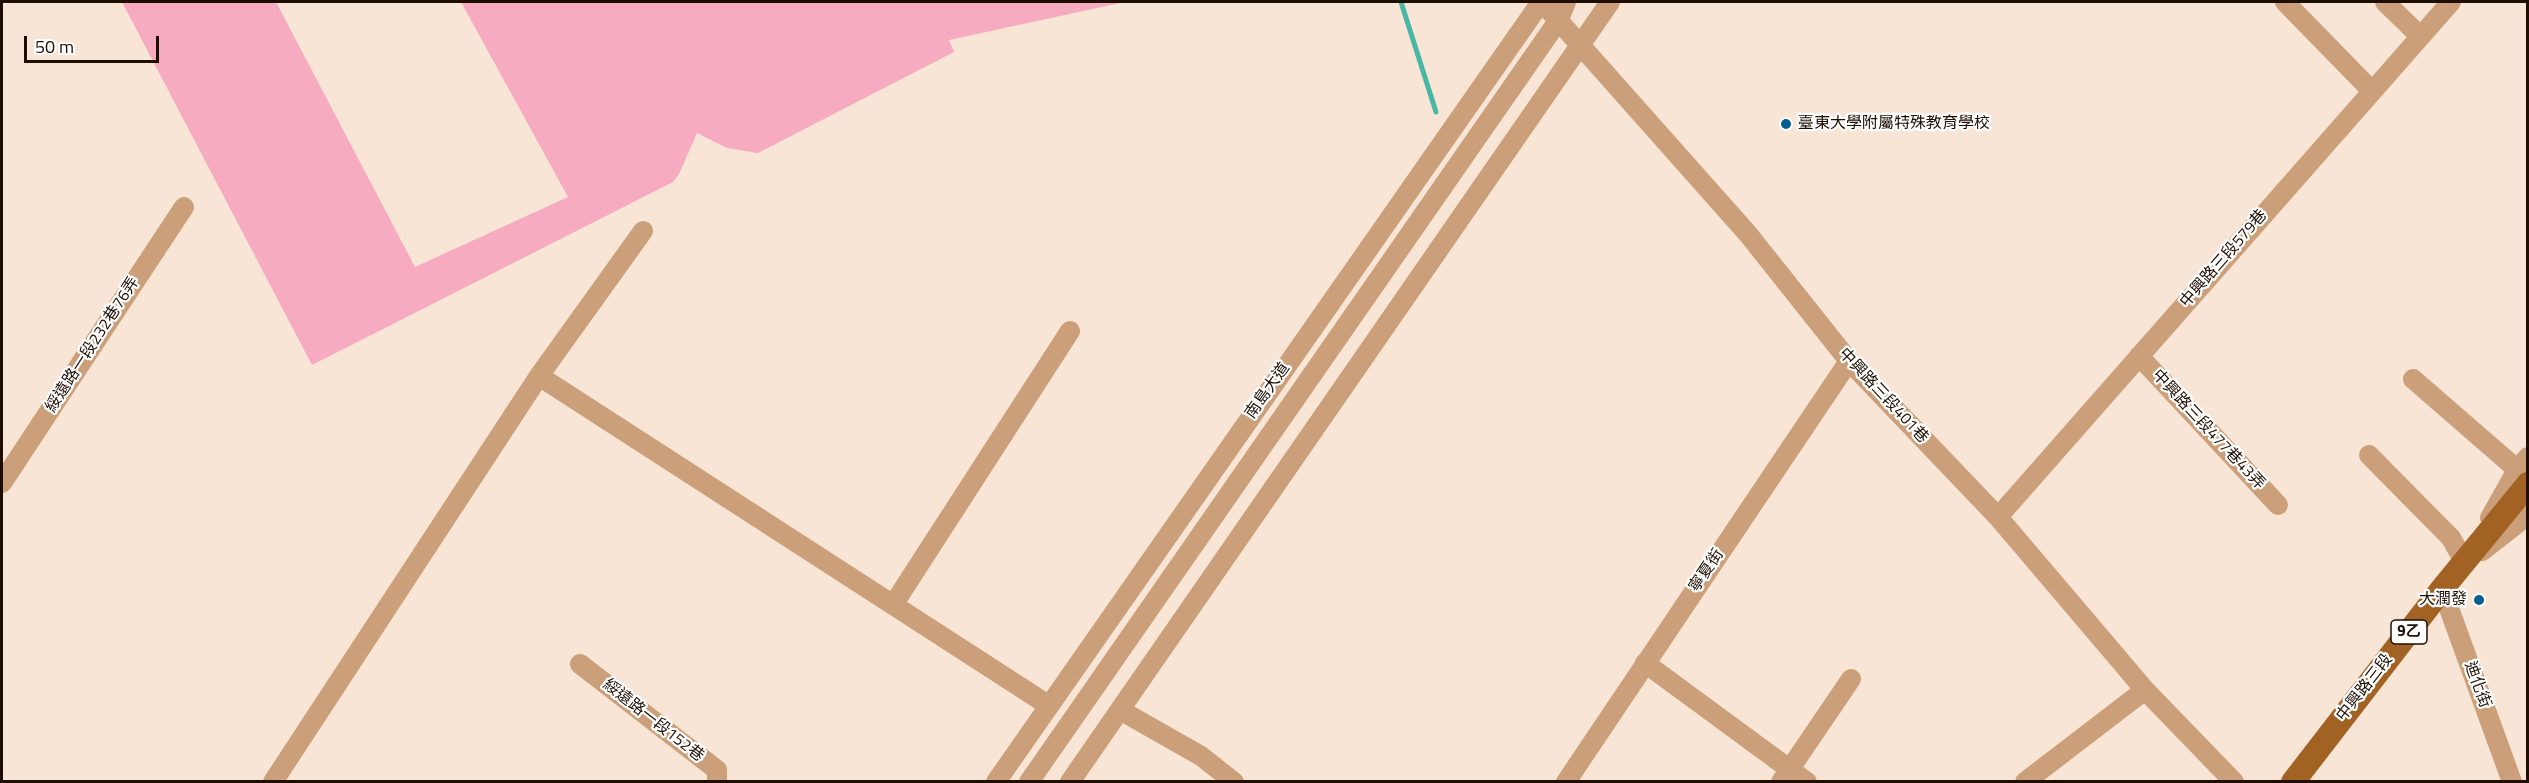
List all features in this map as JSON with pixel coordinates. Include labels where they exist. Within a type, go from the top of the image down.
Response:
[{"type":"main road","name":"中興路三段","points":[[2294,781],[2442,589],[2465,563],[2525,472]]},
{"type":"street","name":"中興路三段401巷","points":[[1541,2],[1748,234],[1848,361],[1998,517],[2145,690],[2234,782]]},
{"type":"street","name":"南島大道","points":[[996,782],[1541,2]]},
{"type":"street","name":"南島大道","points":[[1029,782],[1558,21],[1566,2]]},
{"type":"street","points":[[1070,782],[1610,2]]},
{"type":"street","points":[[2285,2],[2372,91]]},
{"type":"street","points":[[2385,2],[2420,36]]},
{"type":"street","name":"中興路三段579巷","points":[[1998,517],[2451,2]]},
{"type":"street","name":"綏遠路一段232巷76弄","points":[[2,483],[184,207]]},
{"type":"street","points":[[273,782],[539,376],[643,231]]},
{"type":"street","points":[[893,604],[1070,331]]},
{"type":"street","name":"中興路三段477巷43弄","points":[[2139,356],[2278,505]]},
{"type":"street","name":"寧夏街","points":[[1566,782],[1848,361]]},
{"type":"street","points":[[539,376],[1048,705]]},
{"type":"street","points":[[2413,379],[2525,472]]},
{"type":"street","points":[[2369,455],[2451,538],[2465,563],[2528,515]]},
{"type":"street","name":"迪化街","points":[[2442,589],[2512,782]]},
{"type":"street","points":[[1645,663],[1786,775],[1808,782]]},
{"type":"street","name":"綏遠路一段152巷","points":[[580,664],[717,771],[717,782]]},
{"type":"street","points":[[1786,775],[1851,679]]},
{"type":"street","points":[[2025,782],[2145,690]]},
{"type":"street","points":[[1120,710],[1201,756],[1234,782]]},
{"type":"shaded area","points":[[122,2],[276,2],[415,267],[568,197],[461,2],[1125,2],[949,40],[954,52],[758,153],[727,148],[697,133],[679,174],[673,182],[312,365]]},
{"type":"waterway","points":[[1401,2],[1436,112]]},
{"type":"place","name":"臺東大學附屬特殊教育學校","points":[[1786,124]]},
{"type":"place","name":"大潤發","points":[[2479,600]]}]
